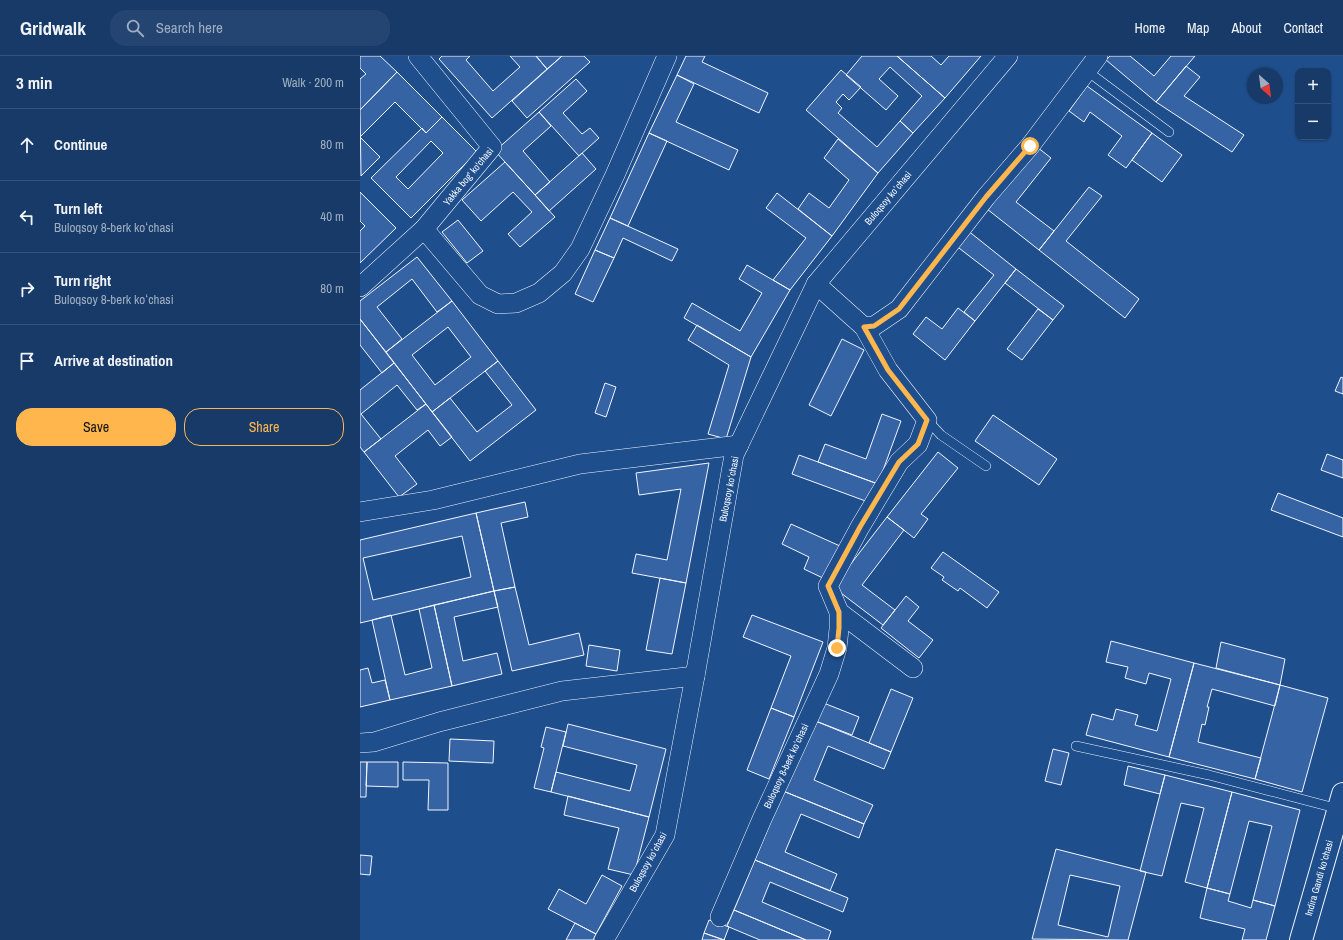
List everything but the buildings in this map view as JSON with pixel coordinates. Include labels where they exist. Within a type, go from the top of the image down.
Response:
[{"type":"street","points":[[424,229],[480,295],[498,304],[516,303],[539,293],[563,273],[580,249],[615,175],[667,56]]},
{"type":"street","name":"Buloqsoy koʻchasi","points":[[604,940],[665,835],[734,456],[739,445],[816,284],[1008,56]]},
{"type":"street","name":"Yakka bog' ko'chasi","points":[[360,287],[424,229],[492,147],[421,57]]},
{"type":"street","points":[[864,327],[874,326],[899,309],[986,197],[1030,146],[1092,63]]},
{"type":"street","points":[[816,284],[864,327],[888,370],[927,420]]},
{"type":"street","name":"Buloqsoy 8-berk koʻchasi","points":[[720,917],[762,819],[828,674],[837,648],[839,612],[828,586],[860,527],[899,462],[918,444],[927,420]]},
{"type":"street","points":[[360,512],[433,500],[580,464],[739,445]]},
{"type":"street","name":"Buloqsoy 8-berk koʻchasi","points":[[839,612],[913,668]]},
{"type":"street","points":[[360,743],[374,742],[439,722],[562,691],[695,676]]},
{"type":"street","name":"Indira Gandi koʻchasi","points":[[1301,940],[1341,801]]},
{"type":"lane","points":[[1092,63],[1169,132]]},
{"type":"lane","points":[[927,420],[941,435],[986,466]]},
{"type":"lane","points":[[1076,746],[1209,775],[1341,801]]},
{"type":"route","points":[[837,648],[839,612],[828,586],[860,527],[899,462],[918,444],[927,420],[888,370],[864,327],[874,326],[899,309],[986,197],[1030,146]]}]
